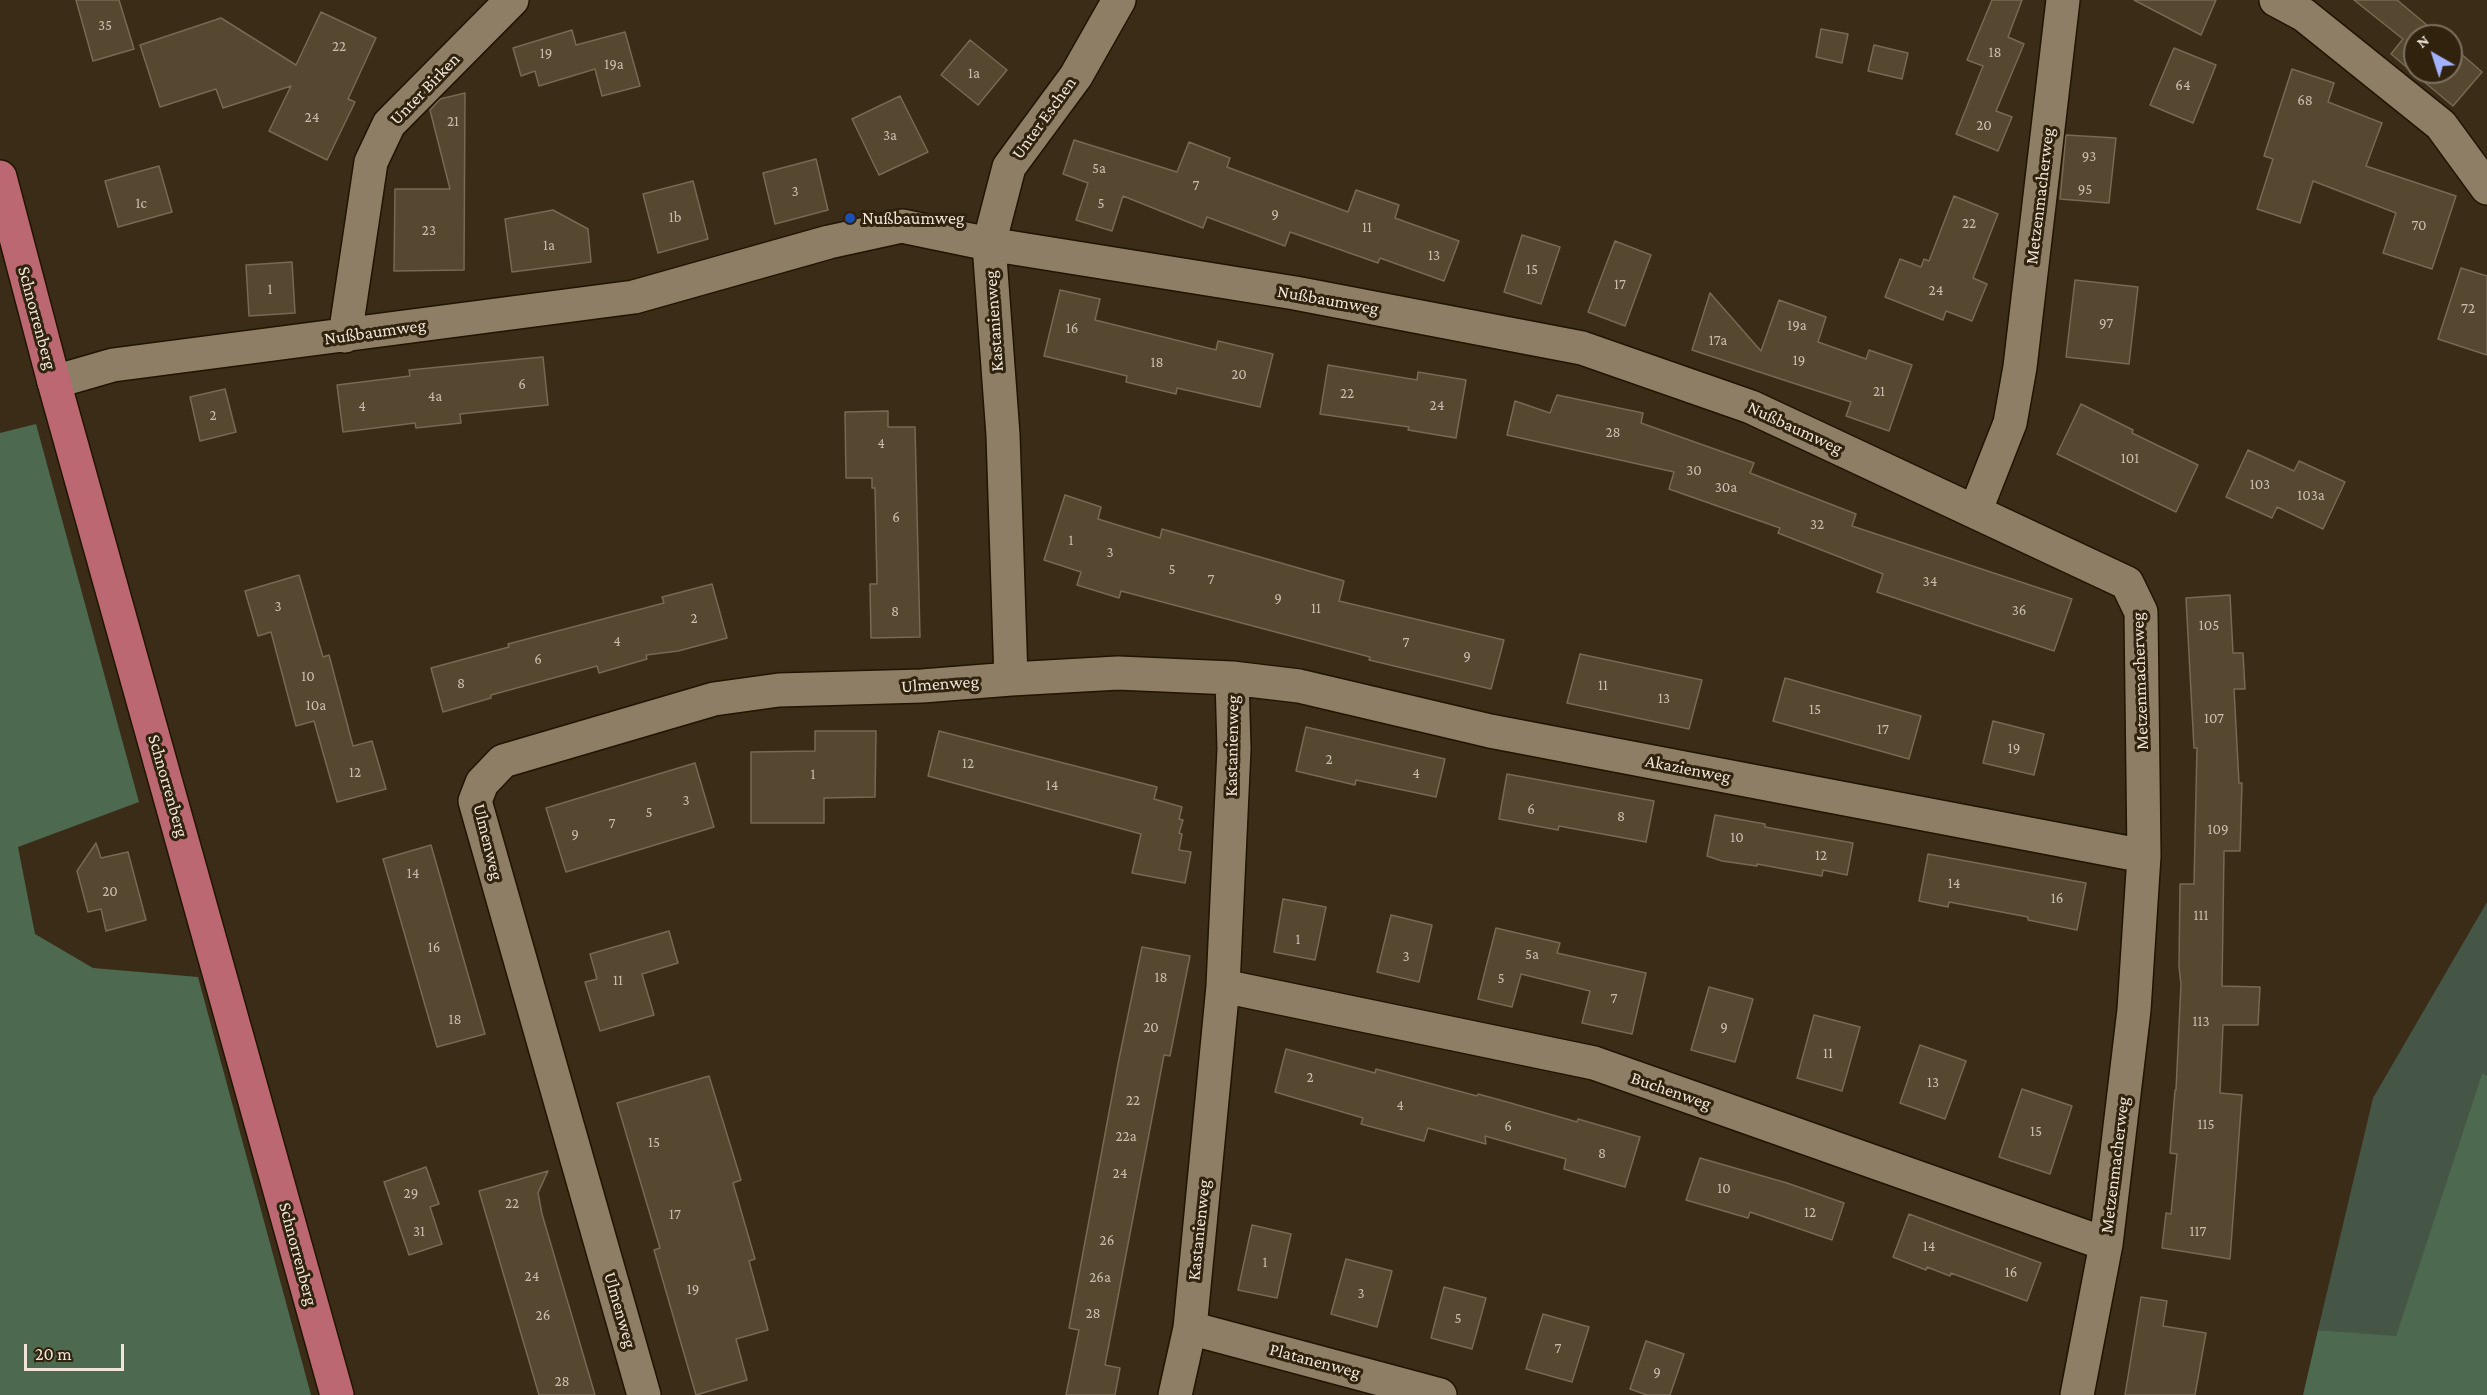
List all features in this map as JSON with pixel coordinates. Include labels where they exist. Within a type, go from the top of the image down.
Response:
[{"type":"main road","name":"Schnorrenberg","points":[[0,177],[54,382],[337,1395]]},
{"type":"street","name":"Unter Birken","points":[[345,336],[370,162],[389,124],[512,0]]},
{"type":"street","name":"Unter Eschen","points":[[989,244],[1009,167],[1076,76],[1119,0]]},
{"type":"street","name":"Metzenmacherweg","points":[[2063,0],[2020,367],[2010,423],[1975,512],[2127,583],[2141,612],[2144,855],[2134,1011],[2106,1244],[2077,1395]]},
{"type":"street","points":[[2276,0],[2304,15],[2441,125],[2487,188]]},
{"type":"street","name":"Nußbaumweg","points":[[54,382],[112,365],[634,297],[830,242],[902,226],[989,244],[1295,293],[1581,348],[1751,407],[1975,512]]},
{"type":"street","name":"Kastanienweg","points":[[989,244],[1003,435],[1011,679],[1118,673],[1232,678],[1234,750],[1223,986],[1190,1328],[1175,1395]]},
{"type":"street","name":"Akazienweg","points":[[1232,678],[1299,686],[1490,731],[2144,855]]},
{"type":"street","name":"Ulmenweg","points":[[644,1395],[475,801],[482,783],[503,761],[714,699],[779,690],[922,686],[1011,679]]},
{"type":"street","name":"Buchenweg","points":[[1223,986],[1594,1064],[2106,1244]]},
{"type":"street","name":"Platanenweg","points":[[1190,1328],[1440,1395]]},
{"type":"green space","points":[[36,424],[139,802],[18,847],[35,934],[93,968],[198,977],[311,1395],[0,1395],[0,433]]},
{"type":"green space","points":[[2487,902],[2487,1075],[2482,1073],[2396,1337],[2318,1330],[2373,1098]]},
{"type":"green space","points":[[2482,1073],[2487,1075],[2487,1395],[2303,1395],[2318,1330],[2396,1336]]},
{"type":"building","points":[[76,0],[119,0],[134,49],[93,61]]},
{"type":"building","points":[[1992,0],[2022,0],[2008,37],[2024,44],[1996,111],[2012,117],[1998,151],[1956,134],[1983,66],[1967,60]]},
{"type":"building","points":[[2134,0],[2216,0],[2201,35]]},
{"type":"building","points":[[2354,0],[2397,0],[2426,24],[2403,24],[2403,39]]},
{"type":"building","points":[[321,12],[376,38],[348,99],[355,102],[327,160],[269,131],[291,86],[223,108],[216,89],[160,107],[140,45],[221,18],[296,65]]},
{"type":"building","points":[[1821,29],[1848,34],[1842,63],[1816,57]]},
{"type":"building","points":[[572,30],[576,45],[625,32],[640,86],[602,96],[595,69],[539,86],[535,71],[521,76],[513,48]]},
{"type":"building","points":[[2403,39],[2403,64],[2391,54]]},
{"type":"building","points":[[970,40],[1007,70],[978,105],[941,75]]},
{"type":"building","points":[[1874,45],[1908,53],[1902,79],[1868,71]]},
{"type":"building","points":[[2174,48],[2216,65],[2193,123],[2150,105]]},
{"type":"building","points":[[2463,55],[2482,72],[2453,106],[2427,84],[2463,84]]},
{"type":"building","points":[[2292,69],[2334,83],[2328,102],[2382,123],[2366,166],[2456,196],[2432,269],[2383,253],[2396,213],[2313,181],[2300,223],[2257,209],[2273,159],[2264,156]]},
{"type":"building","points":[[465,93],[464,270],[394,271],[395,189],[450,189],[430,110],[440,99]]},
{"type":"building","points":[[900,96],[928,152],[879,175],[852,119]]},
{"type":"building","points":[[2066,135],[2116,138],[2109,203],[2060,199]]},
{"type":"building","points":[[1074,140],[1177,172],[1189,142],[1230,158],[1227,167],[1348,212],[1356,190],[1399,205],[1395,218],[1459,241],[1444,281],[1380,258],[1378,263],[1290,232],[1285,246],[1207,217],[1203,228],[1123,196],[1112,231],[1076,220],[1088,183],[1063,174]]},
{"type":"building","points":[[816,159],[828,210],[775,224],[763,173]]},
{"type":"building","points":[[159,166],[172,212],[118,227],[105,181]]},
{"type":"building","points":[[693,181],[708,239],[658,253],[643,194]]},
{"type":"building","points":[[1954,196],[1998,214],[1973,278],[1987,284],[1972,321],[1946,311],[1943,320],[1885,297],[1900,259],[1921,267],[1924,259],[1929,261]]},
{"type":"building","points":[[553,210],[588,229],[591,262],[512,272],[505,219]]},
{"type":"building","points":[[1522,235],[1560,247],[1541,304],[1504,292]]},
{"type":"building","points":[[1615,241],[1651,255],[1625,326],[1588,312]]},
{"type":"building","points":[[292,262],[295,313],[249,316],[246,265]]},
{"type":"building","points":[[2461,268],[2487,276],[2487,355],[2438,339]]},
{"type":"building","points":[[2075,280],[2138,287],[2129,364],[2066,357]]},
{"type":"building","points":[[1060,290],[1100,299],[1095,320],[1216,350],[1218,341],[1273,354],[1260,407],[1177,388],[1176,394],[1126,382],[1127,376],[1044,356]]},
{"type":"building","points":[[1710,293],[1761,351],[1779,300],[1826,317],[1818,342],[1866,359],[1869,350],[1912,365],[1889,431],[1846,416],[1851,402],[1692,350]]},
{"type":"building","points":[[543,357],[548,405],[460,414],[461,423],[416,428],[415,423],[343,432],[337,385],[410,376],[409,370]]},
{"type":"building","points":[[1328,365],[1417,380],[1418,372],[1466,380],[1456,438],[1408,430],[1409,427],[1320,414]]},
{"type":"building","points":[[225,389],[236,432],[200,441],[190,397]]},
{"type":"building","points":[[1557,395],[1643,413],[1641,423],[1754,463],[1750,473],[1856,514],[1852,526],[2072,599],[2054,651],[1877,592],[1883,574],[1778,533],[1780,528],[1669,489],[1674,472],[1507,435],[1515,401],[1550,413]]},
{"type":"building","points":[[2081,404],[2133,430],[2132,433],[2198,465],[2176,512],[2057,454]]},
{"type":"building","points":[[888,411],[888,427],[915,427],[920,637],[871,638],[870,584],[877,584],[875,488],[872,488],[872,478],[846,478],[845,412]]},
{"type":"building","points":[[2248,450],[2294,471],[2299,461],[2345,482],[2323,529],[2277,507],[2272,518],[2226,497]]},
{"type":"building","points":[[1065,495],[1101,507],[1098,519],[1160,538],[1162,529],[1344,581],[1339,601],[1504,640],[1491,689],[1369,660],[1370,657],[1121,591],[1119,598],[1077,585],[1081,572],[1044,560]]},
{"type":"building","points":[[299,575],[323,657],[329,655],[353,746],[372,741],[386,789],[337,802],[314,721],[296,726],[271,632],[258,636],[245,591]]},
{"type":"building","points":[[712,584],[727,638],[678,651],[646,655],[647,659],[599,673],[597,666],[491,695],[491,698],[443,712],[431,668],[509,647],[508,644],[664,603],[662,597]]},
{"type":"building","points":[[2230,595],[2233,653],[2243,653],[2245,689],[2234,689],[2239,783],[2242,783],[2240,851],[2224,851],[2222,986],[2260,987],[2258,1025],[2223,1025],[2220,1093],[2242,1095],[2230,1259],[2162,1248],[2166,1213],[2171,1214],[2177,1154],[2170,1153],[2176,1090],[2181,984],[2179,967],[2180,884],[2194,884],[2197,748],[2194,748],[2186,598]]},
{"type":"building","points":[[1580,654],[1702,680],[1689,729],[1567,703]]},
{"type":"building","points":[[1785,678],[1921,716],[1909,759],[1773,721]]},
{"type":"building","points":[[1993,721],[2044,734],[2034,775],[1983,763]]},
{"type":"building","points":[[1306,727],[1445,759],[1436,797],[1356,780],[1355,785],[1296,771]]},
{"type":"building","points":[[815,731],[876,731],[875,797],[824,798],[824,823],[751,823],[751,752],[815,751]]},
{"type":"building","points":[[939,731],[1157,787],[1154,799],[1182,807],[1179,819],[1183,820],[1179,833],[1182,834],[1179,850],[1191,852],[1185,883],[1132,873],[1141,834],[928,776]]},
{"type":"building","points":[[695,763],[714,827],[566,872],[546,808]]},
{"type":"building","points":[[1507,774],[1654,801],[1646,842],[1559,826],[1558,830],[1499,819]]},
{"type":"building","points":[[1715,815],[1765,824],[1765,827],[1853,843],[1847,875],[1823,870],[1822,876],[1757,864],[1757,866],[1722,861],[1707,856]]},
{"type":"building","points":[[96,843],[101,858],[128,852],[146,920],[106,931],[101,909],[88,912],[77,871]]},
{"type":"building","points":[[431,845],[485,1034],[437,1047],[383,859]]},
{"type":"building","points":[[1928,854],[2086,883],[2077,930],[2028,920],[2028,917],[1949,902],[1948,907],[1919,901]]},
{"type":"building","points":[[1283,899],[1326,907],[1315,960],[1274,952]]},
{"type":"building","points":[[1391,915],[1432,925],[1419,982],[1377,972]]},
{"type":"building","points":[[1496,928],[1560,943],[1557,953],[1646,973],[1632,1034],[1582,1023],[1590,991],[1521,974],[1512,1007],[1478,999]]},
{"type":"building","points":[[669,931],[678,963],[642,974],[654,1015],[600,1031],[585,982],[597,979],[590,954]]},
{"type":"building","points":[[1142,947],[1190,956],[1170,1056],[1164,1055],[1105,1365],[1120,1368],[1115,1395],[1066,1395],[1079,1330],[1069,1328]]},
{"type":"building","points":[[1709,987],[1753,999],[1735,1062],[1691,1050]]},
{"type":"building","points":[[1814,1015],[1860,1027],[1842,1091],[1797,1078]]},
{"type":"building","points":[[1920,1045],[1966,1061],[1945,1119],[1900,1103]]},
{"type":"building","points":[[1286,1049],[1375,1073],[1376,1069],[1477,1096],[1478,1094],[1640,1137],[1625,1187],[1564,1169],[1566,1159],[1485,1136],[1486,1144],[1428,1128],[1424,1141],[1361,1124],[1363,1118],[1275,1092]]},
{"type":"building","points":[[709,1076],[741,1180],[733,1183],[755,1259],[749,1261],[768,1330],[736,1339],[747,1380],[696,1395],[654,1250],[660,1248],[617,1103]]},
{"type":"building","points":[[2022,1089],[2072,1106],[2050,1174],[1999,1157]]},
{"type":"building","points":[[1700,1158],[1787,1183],[1844,1203],[1832,1240],[1750,1212],[1748,1218],[1686,1200]]},
{"type":"building","points":[[426,1167],[439,1204],[430,1207],[442,1244],[409,1255],[384,1182]]},
{"type":"building","points":[[548,1171],[538,1193],[542,1214],[595,1395],[539,1395],[479,1191]]},
{"type":"building","points":[[1909,1214],[2041,1263],[2027,1301],[1951,1273],[1950,1276],[1927,1267],[1926,1270],[1893,1257]]},
{"type":"building","points":[[1252,1225],[1291,1234],[1277,1298],[1238,1290]]},
{"type":"building","points":[[1346,1259],[1392,1271],[1377,1327],[1331,1314]]},
{"type":"building","points":[[1444,1287],[1486,1298],[1472,1349],[1431,1338]]},
{"type":"building","points":[[2141,1297],[2167,1301],[2163,1326],[2206,1333],[2195,1395],[2125,1395]]},
{"type":"building","points":[[1543,1314],[1589,1327],[1572,1382],[1526,1369]]},
{"type":"building","points":[[1646,1341],[1684,1354],[1670,1395],[1647,1395],[1630,1389]]},
{"type":"place","name":"Nußbaumweg","points":[[850,218]]}]
